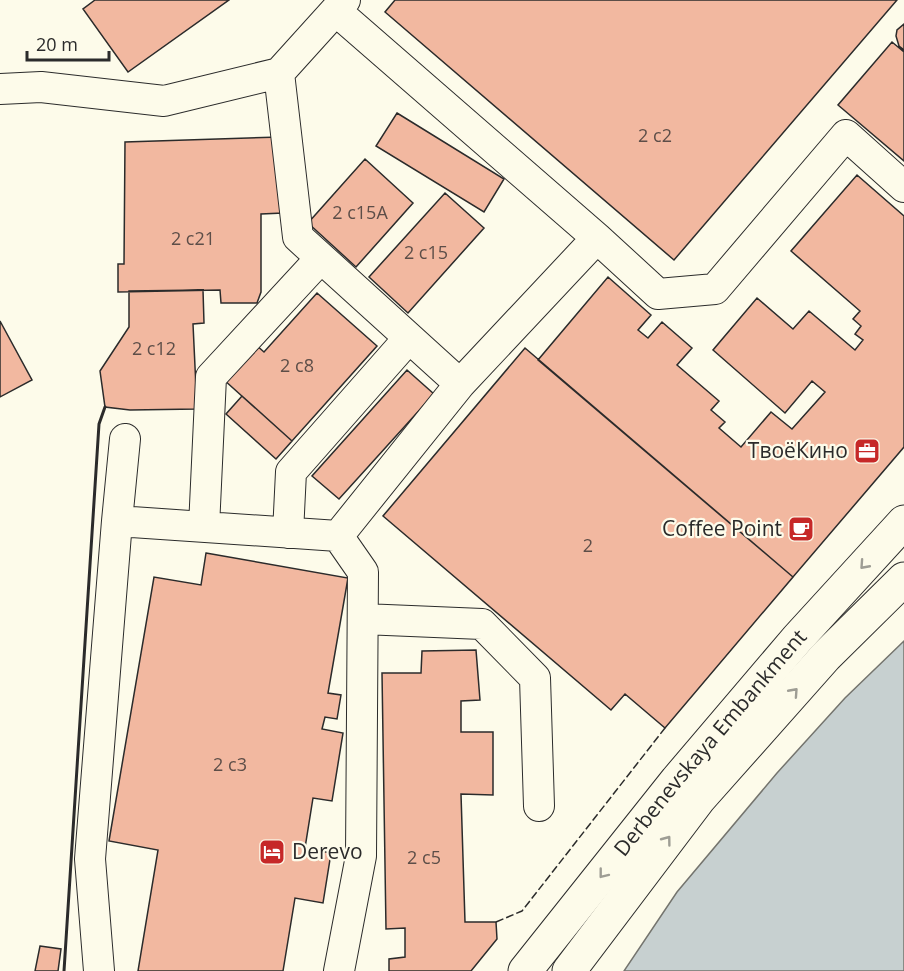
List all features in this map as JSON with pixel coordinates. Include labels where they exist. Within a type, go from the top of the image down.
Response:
[{"type":"main road","name":"Derbenevskaya Embankment","points":[[525,971],[677,780],[797,639],[904,522]]},
{"type":"main road","name":"Derbenevskaya Embankment","points":[[568,971],[699,799],[826,656],[904,579]]},
{"type":"lane","points":[[0,89],[41,87],[164,101],[279,73],[340,5],[658,294],[715,289],[846,135],[904,187]]},
{"type":"lane","points":[[279,73],[298,237],[460,384]]},
{"type":"lane","points":[[338,536],[460,384],[597,238]]},
{"type":"lane","points":[[204,527],[211,377],[321,258]]},
{"type":"lane","points":[[288,533],[291,472],[409,338]]},
{"type":"lane","points":[[99,971],[90,859],[125,439]]},
{"type":"lane","points":[[117,521],[338,536]]},
{"type":"lane","points":[[338,536],[363,572],[361,856],[339,971]]},
{"type":"lane","points":[[363,619],[482,624],[536,678],[539,806]]},
{"type":"shaded area","points":[[904,641],[904,971],[624,971],[677,892],[777,773],[845,698]]},
{"type":"building","points":[[95,0],[229,0],[128,72],[83,9]]},
{"type":"building","points":[[395,0],[897,0],[674,260],[385,12]]},
{"type":"building","points":[[904,24],[904,50],[899,46],[896,36],[897,30]]},
{"type":"building","points":[[892,42],[904,52],[904,161],[838,105]]},
{"type":"building","points":[[397,113],[504,179],[484,212],[376,146]]},
{"type":"building","points":[[280,137],[283,213],[261,214],[261,292],[257,303],[221,303],[220,290],[118,292],[118,264],[124,264],[125,142]]},
{"type":"building","points":[[365,159],[413,203],[356,267],[308,223]]},
{"type":"building","points":[[857,175],[904,216],[904,447],[793,577],[538,360],[608,277],[651,315],[638,330],[648,338],[662,322],[692,348],[677,365],[719,401],[711,410],[725,422],[719,428],[741,447],[771,412],[792,429],[825,392],[812,381],[785,413],[713,350],[757,298],[793,329],[809,311],[855,350],[863,340],[855,334],[861,326],[853,319],[860,311],[791,251]]},
{"type":"building","points":[[445,193],[484,228],[408,313],[369,277]]},
{"type":"building","points":[[203,290],[204,323],[193,324],[197,409],[130,410],[105,407],[100,371],[129,327],[129,291]]},
{"type":"building","points":[[317,293],[377,346],[292,441],[223,379],[255,344],[264,352]]},
{"type":"building","points":[[0,321],[32,380],[0,397]]},
{"type":"building","points":[[525,348],[793,577],[665,728],[625,694],[611,710],[383,516]]},
{"type":"building","points":[[407,370],[434,394],[339,499],[312,476]]},
{"type":"building","points":[[242,396],[292,441],[276,459],[226,414]]},
{"type":"building","points":[[206,553],[348,578],[328,693],[341,695],[337,719],[325,717],[322,729],[343,733],[332,801],[313,798],[305,848],[331,853],[323,903],[295,898],[283,971],[138,971],[158,850],[109,841],[154,577],[201,585]]},
{"type":"building","points":[[476,650],[480,700],[461,701],[461,732],[493,732],[493,795],[461,794],[465,922],[496,922],[497,939],[471,971],[389,971],[389,959],[405,957],[405,928],[386,929],[382,673],[421,673],[422,651]]},
{"type":"building","points":[[40,946],[61,949],[58,971],[35,971]]},
{"type":"fence","points":[[496,922],[522,911],[665,728]]},
{"type":"wall","points":[[64,971],[99,424],[105,407]]},
{"type":"place","name":"ТвоёКино","points":[[867,451]]},
{"type":"place","name":"Coffee Point","points":[[801,529]]},
{"type":"place","name":"Derevo","points":[[272,852]]}]
